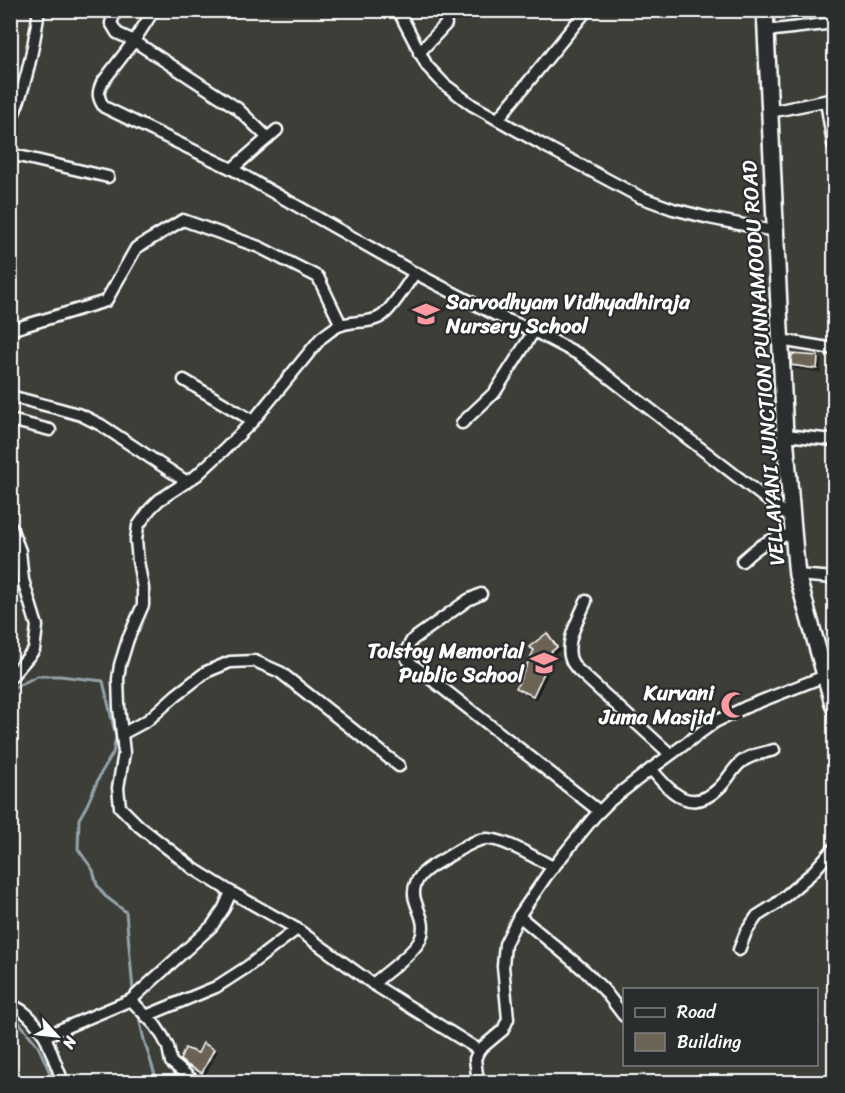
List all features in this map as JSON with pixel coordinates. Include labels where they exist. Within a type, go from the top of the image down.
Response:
[{"type":"street","points":[[10,122],[34,45],[39,10]]},
{"type":"street","points":[[117,10],[111,23],[117,33],[134,41],[237,108],[272,134],[232,169]]},
{"type":"street","points":[[154,10],[98,90],[99,100],[104,106],[232,169],[415,273],[579,355],[793,527],[756,548],[742,561]]},
{"type":"street","points":[[398,10],[427,66],[444,84],[472,105],[640,197],[709,218],[774,231]]},
{"type":"street","points":[[498,119],[586,10]]},
{"type":"street","name":"VELLAYANI JUNCTION PUNNAMOODU ROAD","points":[[765,10],[785,435],[793,527],[798,575],[834,707]]},
{"type":"street","points":[[766,31],[834,23]]},
{"type":"street","points":[[419,53],[446,24]]},
{"type":"street","points":[[770,112],[830,100],[833,144]]},
{"type":"street","points":[[10,154],[108,177]]},
{"type":"street","points":[[10,330],[106,301],[135,248],[183,220],[259,247],[318,277],[341,325]]},
{"type":"street","points":[[415,273],[383,315],[341,325],[321,338],[253,421],[197,475],[150,508],[138,526],[136,540],[143,588],[143,605],[128,639],[118,679],[124,753],[118,788],[120,807],[139,826],[194,868],[231,892],[297,928],[373,984],[479,1050]]},
{"type":"street","points":[[462,423],[495,392],[534,331]]},
{"type":"street","points":[[780,340],[834,349]]},
{"type":"street","points":[[184,380],[253,421]]},
{"type":"street","points":[[10,396],[81,415],[101,425],[187,482]]},
{"type":"street","points":[[10,420],[50,430]]},
{"type":"street","points":[[785,435],[834,440]]},
{"type":"street","points":[[10,525],[20,551],[23,580],[37,626],[34,650],[10,678]]},
{"type":"street","points":[[798,575],[834,578]]},
{"type":"street","points":[[481,594],[468,600],[412,640],[405,653],[407,659],[600,811]]},
{"type":"street","points":[[586,602],[572,634],[570,645],[572,662],[670,754]]},
{"type":"street","points":[[122,734],[148,720],[176,694],[206,672],[230,662],[255,661],[280,672],[399,766]]},
{"type":"street","points":[[478,1083],[475,1059],[479,1050],[503,1030],[508,1019],[503,966],[505,944],[519,916],[553,867],[600,811],[670,754],[715,722],[746,707],[825,676]]},
{"type":"street","points":[[651,769],[675,794],[685,799],[696,800],[718,789],[747,758],[774,750]]},
{"type":"street","points":[[373,984],[419,942],[424,930],[414,896],[416,883],[423,872],[468,845],[485,839],[504,843],[553,867]]},
{"type":"street","points":[[739,950],[756,916],[776,904],[812,874],[834,848]]},
{"type":"street","points":[[45,1036],[131,1000],[212,926],[231,892]]},
{"type":"street","points":[[519,916],[585,971],[604,990],[623,1015]]},
{"type":"street","points":[[146,1016],[216,987],[247,967],[297,928]]},
{"type":"street","points":[[131,1000],[163,1037],[171,1062],[195,1083]]},
{"type":"street","points":[[10,1005],[18,1007],[29,1016],[45,1036],[63,1083]]},
{"type":"building","points":[[792,354],[818,356],[817,369],[791,365]]},
{"type":"building","points":[[547,633],[557,647],[545,657],[550,660],[533,696],[516,688],[534,650],[529,647]]},
{"type":"building","points":[[203,1043],[214,1049],[202,1073],[180,1060],[185,1048],[198,1053]]},
{"type":"waterway","points":[[10,690],[37,676],[103,681],[116,737],[113,753],[79,819],[78,849],[93,870],[97,885],[105,896],[126,912],[133,990]]},
{"type":"waterway","points":[[10,1011],[38,1046],[54,1082]]},
{"type":"waterway","points":[[138,1013],[144,1040],[159,1082]]},
{"type":"place","name":"Sarvodhyam Vidhyadhiraja Nursery School","points":[[426,314]]},
{"type":"place","name":"Tolstoy Memorial Public School","points":[[544,663]]},
{"type":"place","name":"Kurvani Juma Masjid","points":[[734,705]]}]
